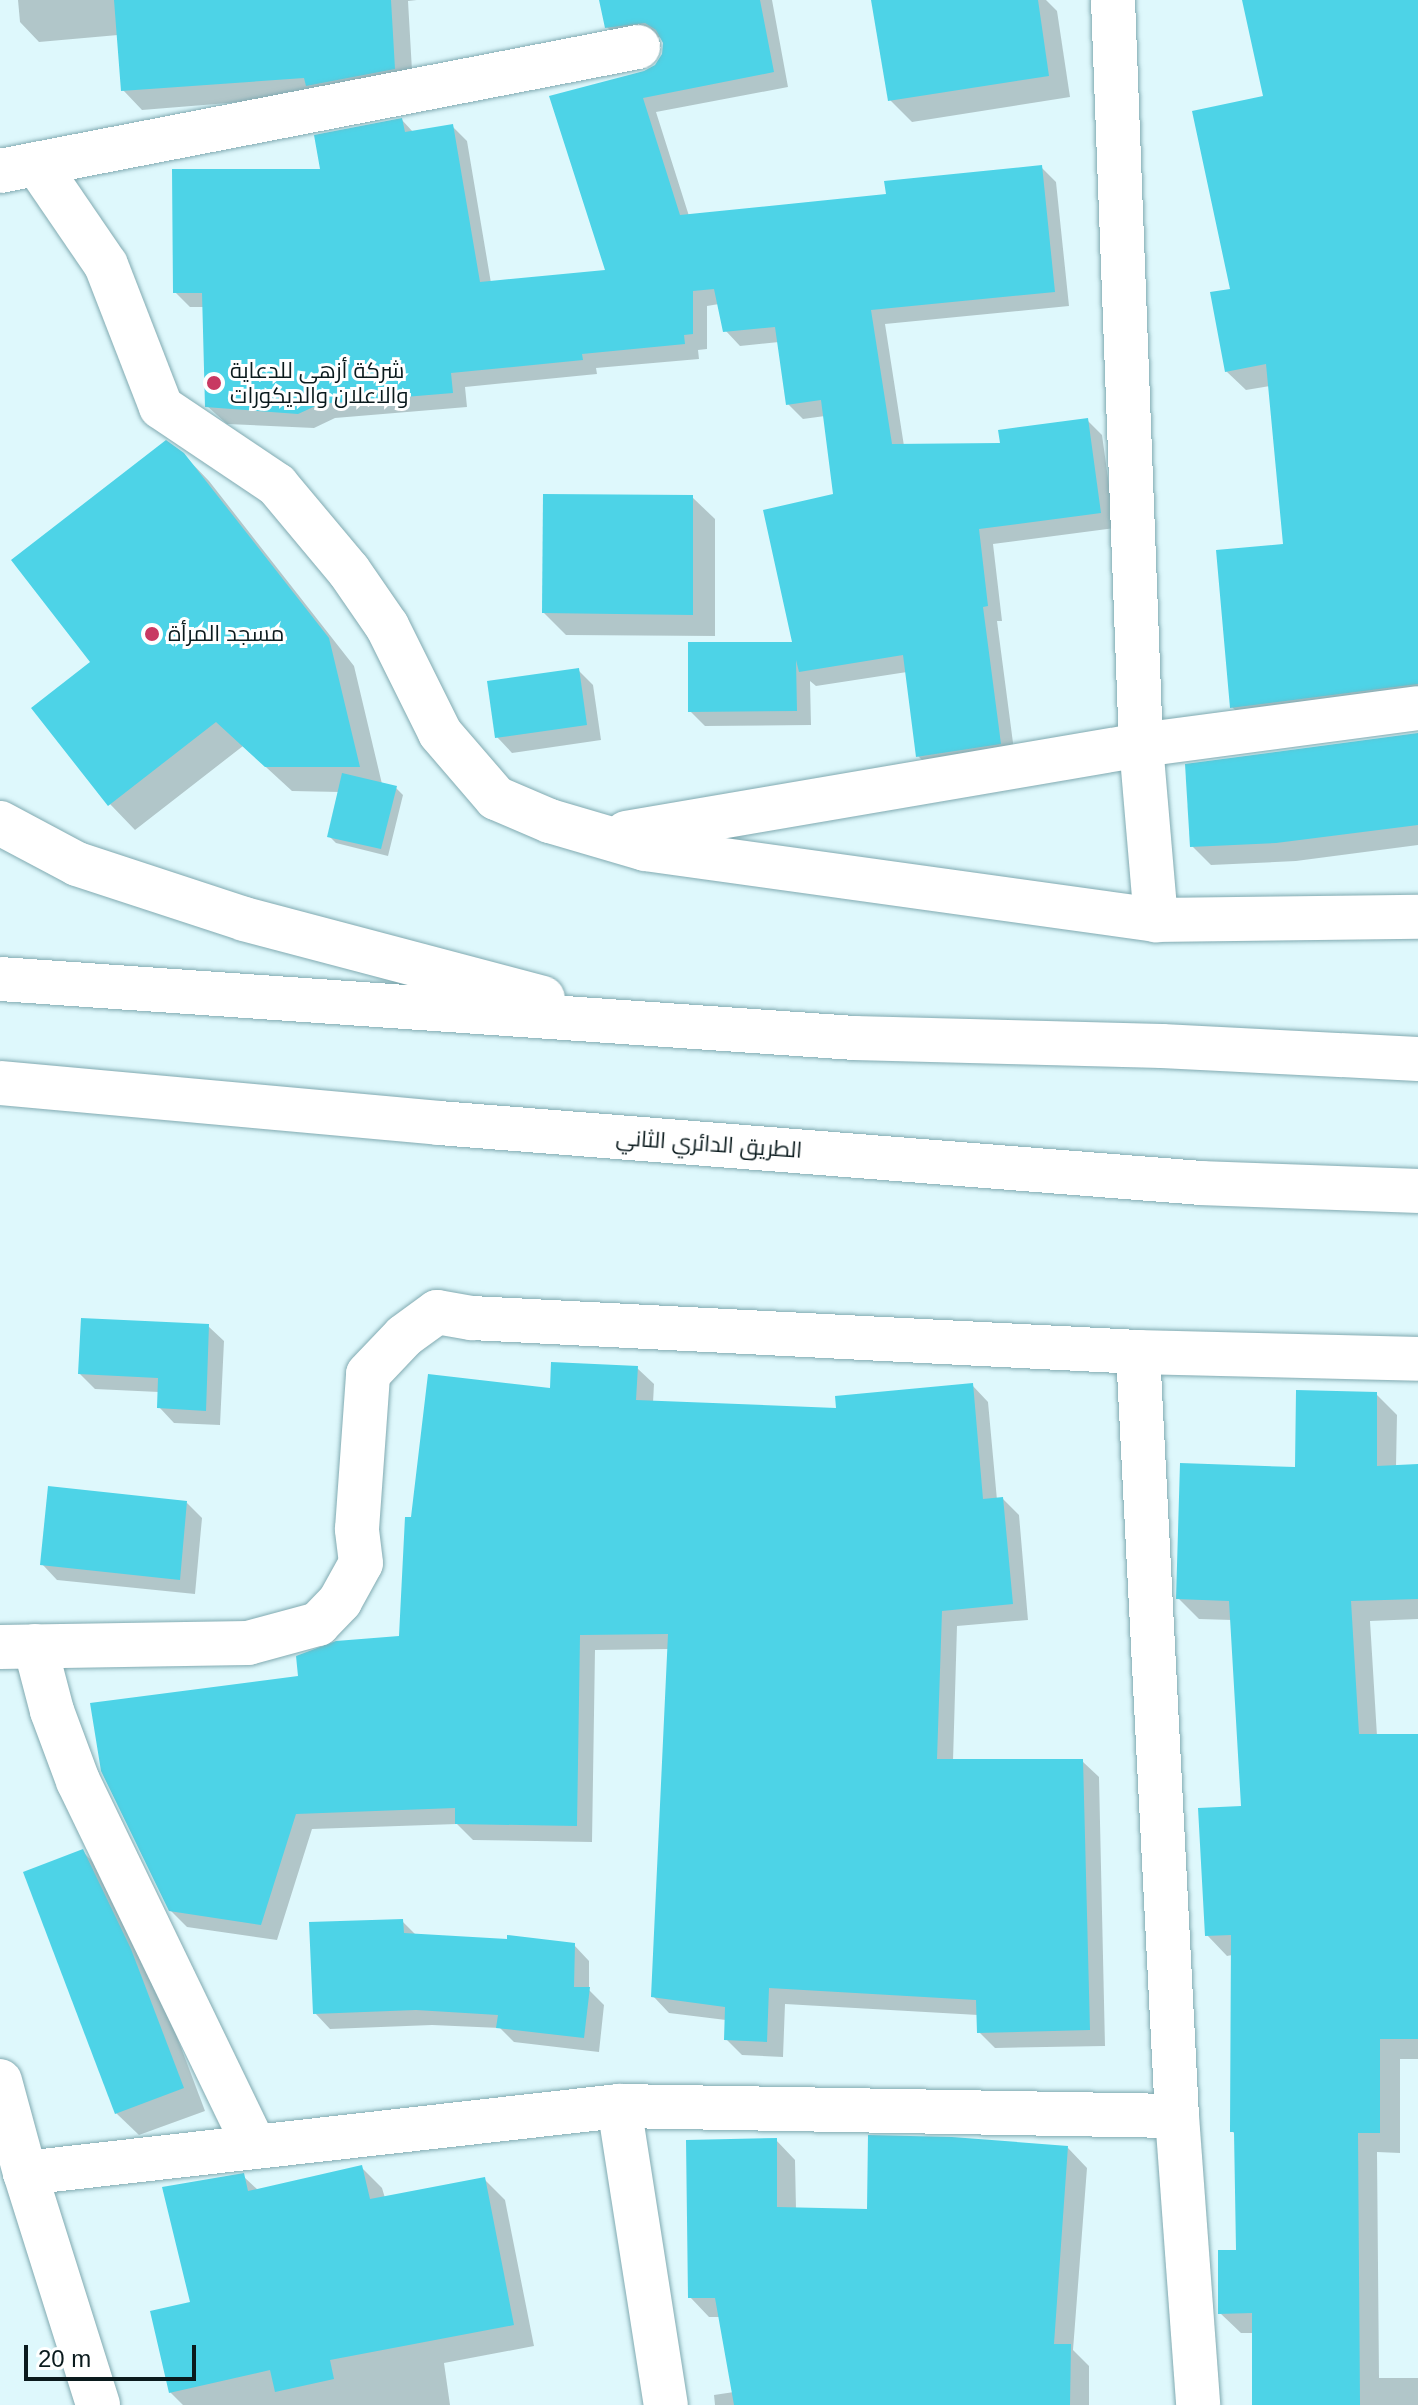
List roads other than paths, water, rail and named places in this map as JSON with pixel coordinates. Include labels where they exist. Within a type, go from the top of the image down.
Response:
[{"type":"main road","points":[[1113,0],[1141,745],[1156,920]]},
{"type":"main road","points":[[19,168],[638,47]]},
{"type":"main road","points":[[19,168],[106,265],[161,407],[277,485],[349,571],[387,626],[440,733],[496,798],[550,821],[645,849],[1156,920],[1418,917]]},
{"type":"main road","points":[[608,836],[1141,745],[1418,708]]},
{"type":"main road","points":[[0,823],[77,864],[244,919],[646,1025]]},
{"type":"main road","points":[[0,979],[854,1038],[1162,1046],[1418,1059]]},
{"type":"main road","name":"الطريق الدائري الثاني","points":[[0,1083],[455,1124],[1201,1183],[1418,1191]]},
{"type":"main road","points":[[254,2145],[78,1781],[52,1711],[17,1647],[248,1643],[318,1624],[340,1601],[361,1563],[357,1529],[368,1374],[404,1336],[437,1312],[472,1318],[1138,1352],[1418,1359]]},
{"type":"main road","points":[[1138,1352],[1177,2116],[1198,2405]]},
{"type":"main road","points":[[0,2081],[25,2173],[98,2405]]},
{"type":"main road","points":[[25,2173],[619,2106],[1177,2116]]},
{"type":"main road","points":[[619,2106],[666,2405]]},
{"type":"place","name":"شركة أزهى للدعاية والاعلان والديكورات","points":[[214,383]]},
{"type":"place","name":"مسجد المرأة","points":[[152,634]]}]
